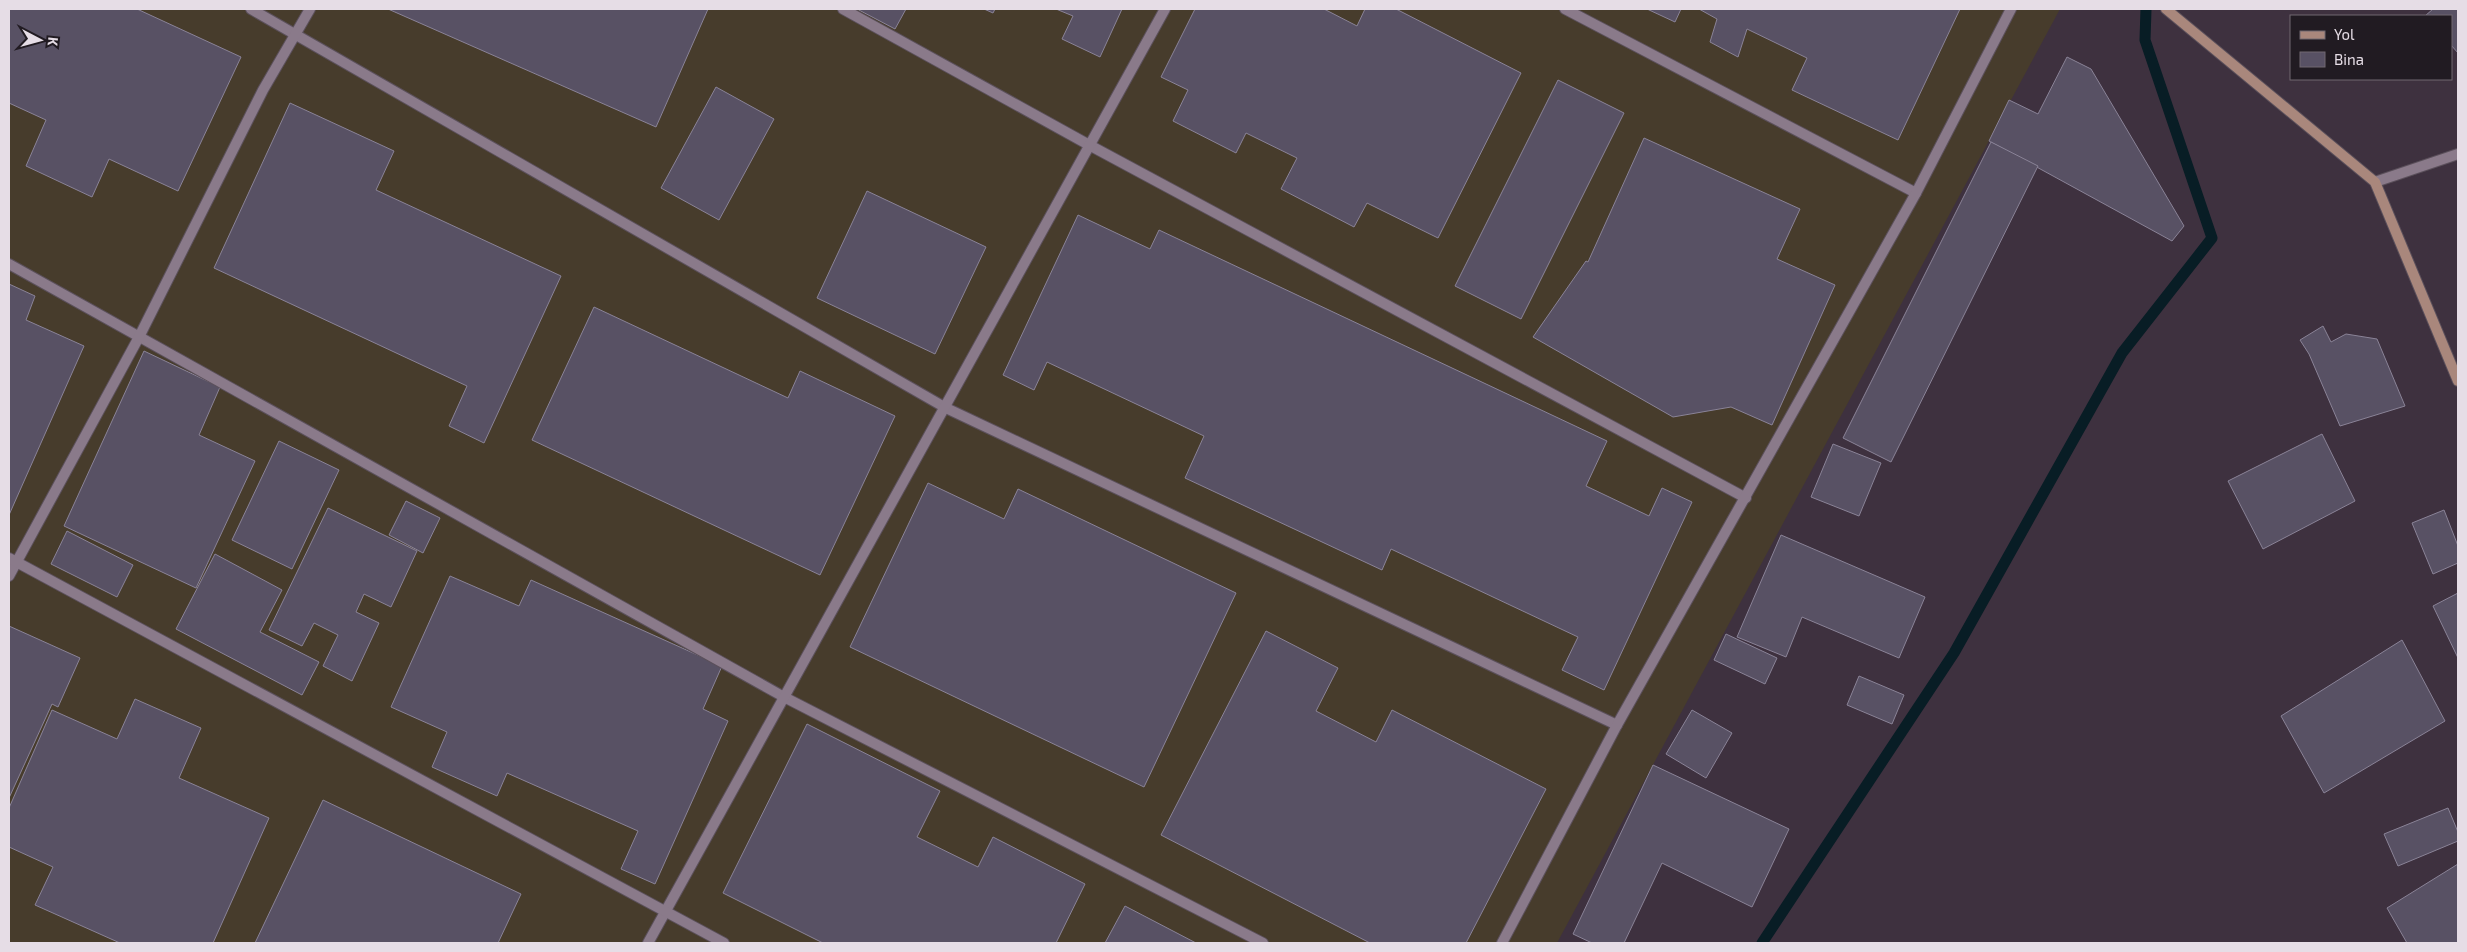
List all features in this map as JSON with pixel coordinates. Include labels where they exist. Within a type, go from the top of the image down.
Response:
[{"type":"street","points":[[251,9],[296,33],[946,408],[1618,725]]},
{"type":"street","points":[[9,576],[12,560],[139,338],[263,90],[310,9]]},
{"type":"street","points":[[843,9],[1091,146],[1746,498]]},
{"type":"street","points":[[648,943],[946,408],[1165,9]]},
{"type":"street","points":[[1565,9],[1916,193]]},
{"type":"street","points":[[1502,943],[1618,725],[1916,193],[2011,9]]},
{"type":"street","points":[[2166,9],[2375,182],[2458,381]]},
{"type":"street","points":[[2375,182],[2457,153]]},
{"type":"street","points":[[9,264],[784,697],[1263,943]]},
{"type":"street","points":[[12,560],[724,943]]},
{"type":"shaded area","points":[[9,9],[2060,9],[1557,943],[9,943]]},
{"type":"building","points":[[9,9],[137,9],[241,57],[178,191],[109,159],[92,197],[26,166],[46,120],[9,103]]},
{"type":"building","points":[[388,9],[708,9],[656,127]]},
{"type":"building","points":[[857,9],[906,9],[895,29]]},
{"type":"building","points":[[984,9],[995,9],[993,13]]},
{"type":"building","points":[[1056,9],[1122,9],[1100,57],[1062,39],[1073,16]]},
{"type":"building","points":[[1195,9],[1324,9],[1357,26],[1365,9],[1396,9],[1521,73],[1438,238],[1367,203],[1354,227],[1281,189],[1297,158],[1246,133],[1236,153],[1173,121],[1188,90],[1161,77]]},
{"type":"building","points":[[1647,9],[1681,9],[1675,22]]},
{"type":"building","points":[[1699,9],[1960,9],[1898,140],[1792,90],[1807,58],[1747,29],[1738,57],[1710,42],[1717,19]]},
{"type":"building","points":[[2433,9],[2458,9],[2458,53],[2452,46],[2452,15],[2426,15]]},
{"type":"building","points":[[2067,57],[2091,69],[2184,226],[2172,241],[1989,141],[2009,100],[2038,114]]},
{"type":"building","points":[[1558,80],[1624,113],[1521,319],[1455,286]]},
{"type":"building","points":[[716,87],[774,119],[719,220],[661,188]]},
{"type":"building","points":[[290,103],[394,151],[376,190],[561,276],[484,443],[449,426],[467,386],[214,268]]},
{"type":"building","points":[[1644,138],[1800,209],[1777,259],[1835,285],[1772,425],[1731,407],[1673,417],[1533,337],[1586,261],[1588,262]]},
{"type":"building","points":[[1991,142],[2038,166],[1891,462],[1843,438]]},
{"type":"building","points":[[867,191],[986,247],[935,354],[817,298]]},
{"type":"building","points":[[1078,215],[1150,249],[1159,230],[1607,441],[1586,486],[1649,516],[1662,488],[1692,502],[1604,690],[1562,670],[1578,637],[1391,549],[1382,570],[1185,478],[1204,436],[1047,362],[1034,390],[1003,375]]},
{"type":"building","points":[[9,284],[35,296],[26,320],[84,346],[9,515]]},
{"type":"building","points":[[594,307],[788,398],[800,371],[895,416],[820,575],[532,440]]},
{"type":"building","points":[[2323,326],[2331,342],[2346,334],[2377,339],[2405,406],[2340,426],[2309,354],[2300,340]]},
{"type":"building","points":[[144,351],[220,387],[199,435],[255,461],[196,588],[64,526]]},
{"type":"building","points":[[2322,434],[2355,501],[2263,549],[2228,481]]},
{"type":"building","points":[[279,441],[339,470],[292,569],[232,540]]},
{"type":"building","points":[[1833,444],[1881,463],[1859,516],[1811,497]]},
{"type":"building","points":[[928,483],[1004,519],[1018,489],[1236,593],[1144,787],[850,647]]},
{"type":"building","points":[[406,501],[440,518],[423,553],[389,535]]},
{"type":"building","points":[[328,508],[417,551],[391,607],[364,594],[356,612],[379,623],[352,681],[323,666],[338,635],[314,623],[302,646],[269,630]]},
{"type":"building","points":[[2444,510],[2458,546],[2458,563],[2433,574],[2412,523]]},
{"type":"building","points":[[67,531],[133,565],[117,597],[51,564]]},
{"type":"building","points":[[1781,535],[1925,597],[1899,658],[1802,617],[1786,657],[1737,637]]},
{"type":"building","points":[[215,554],[282,590],[260,632],[319,662],[302,695],[176,629]]},
{"type":"building","points":[[450,576],[519,606],[531,580],[722,666],[703,709],[728,721],[655,884],[621,869],[638,831],[507,773],[497,796],[432,767],[447,732],[391,707]]},
{"type":"building","points":[[2458,593],[2458,658],[2433,606]]},
{"type":"building","points":[[9,626],[80,658],[58,707],[52,704],[9,798]]},
{"type":"building","points":[[1266,631],[1338,668],[1316,711],[1376,742],[1392,710],[1546,789],[1466,943],[1370,943],[1161,835]]},
{"type":"building","points":[[1726,634],[1777,658],[1765,684],[1714,660]]},
{"type":"building","points":[[2402,640],[2445,721],[2324,793],[2281,716]]},
{"type":"building","points":[[1859,676],[1904,695],[1892,724],[1847,705]]},
{"type":"building","points":[[135,699],[201,728],[179,778],[269,818],[213,943],[120,943],[35,905],[53,867],[9,847],[9,808],[52,710],[117,739]]},
{"type":"building","points":[[1692,710],[1732,733],[1706,778],[1666,754]]},
{"type":"building","points":[[807,724],[940,791],[917,837],[978,867],[993,837],[1085,884],[1056,943],[823,943],[723,893]]},
{"type":"building","points":[[1653,765],[1789,829],[1752,907],[1662,863],[1624,943],[1592,943],[1573,934]]},
{"type":"building","points":[[323,800],[521,894],[498,943],[255,943]]},
{"type":"building","points":[[2448,808],[2458,832],[2458,841],[2398,866],[2384,834]]},
{"type":"building","points":[[2458,864],[2458,943],[2407,943],[2387,908]]},
{"type":"building","points":[[1125,906],[1196,943],[1105,943]]},
{"type":"waterway","points":[[1762,943],[1954,653],[2122,353],[2212,238],[2145,40],[2146,9]]}]
